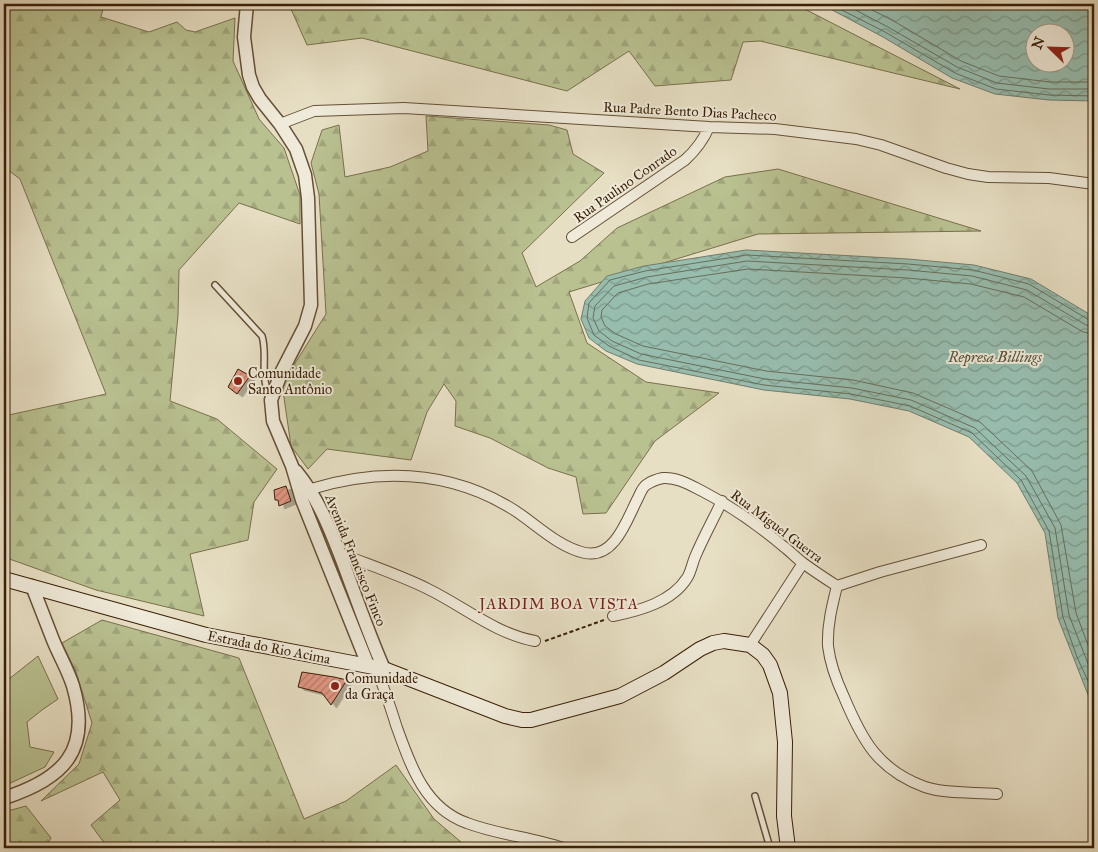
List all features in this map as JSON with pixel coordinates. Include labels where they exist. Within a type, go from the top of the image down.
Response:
[{"type":"main road","name":"Estrada do Rio Acima","points":[[4,578],[206,635],[376,667],[506,716],[522,720],[531,720],[620,696],[664,673],[700,649],[713,643],[724,641],[750,645]]},
{"type":"main road","points":[[750,645],[763,655],[770,664],[780,693],[785,742],[784,816],[788,848]]},
{"type":"street","name":"Avenida Francisco Finco","points":[[247,4],[244,37],[249,74],[253,87],[296,148],[305,174],[308,198],[311,306],[305,326],[282,371],[271,400],[273,421],[292,466],[302,500],[376,667]]},
{"type":"street","name":"Rua Padre Bento Dias Pacheco","points":[[280,124],[314,111],[404,108],[709,127],[775,128],[836,135],[881,145],[968,174],[988,177],[1049,178],[1094,184]]},
{"type":"street","name":"Rua Paulino Conrado","points":[[572,238],[685,160],[704,138],[709,127]]},
{"type":"street","name":"Avenida Francisco Finco","points":[[292,466],[311,489],[339,553],[376,667],[415,775],[420,784],[433,801],[449,815],[468,824],[563,848]]},
{"type":"street","name":"Rua Miguel Guerra","points":[[311,489],[347,480],[379,476],[416,476],[443,480],[476,491],[502,503],[568,546],[590,553],[597,553],[612,544],[620,535],[646,485],[654,481],[670,478],[681,481],[722,501],[759,527],[803,563],[837,586]]},
{"type":"street","points":[[302,500],[304,495],[311,489]]},
{"type":"street","points":[[613,616],[633,612],[652,605],[682,585],[687,578],[695,556],[722,501]]},
{"type":"street","points":[[981,545],[880,572],[837,586],[829,623],[829,653],[853,719],[870,748],[885,764],[900,775],[934,790],[997,794]]},
{"type":"street","points":[[339,553],[428,589],[498,628],[535,641]]},
{"type":"street","points":[[750,645],[803,563]]},
{"type":"street","points":[[4,798],[26,791],[44,782],[56,773],[70,756],[78,733],[79,716],[72,683],[32,586]]},
{"type":"lane","points":[[215,286],[262,336],[264,346],[264,377],[266,391],[271,400]]},
{"type":"lane","points":[[755,796],[770,848]]},
{"type":"path","points":[[535,641],[551,639],[613,616]]},
{"type":"green space","points":[[4,4],[104,4],[101,17],[149,32],[177,22],[186,30],[195,32],[235,18],[233,61],[259,119],[284,148],[300,195],[300,224],[239,203],[179,270],[178,315],[170,401],[217,419],[277,469],[254,502],[248,540],[190,554],[204,616],[96,590],[4,557],[4,416],[106,394],[20,179],[4,167]]},
{"type":"green space","points":[[291,4],[795,4],[960,89],[760,41],[743,42],[731,80],[655,86],[629,51],[567,91],[362,38],[307,45],[291,9]]},
{"type":"green space","points":[[426,116],[549,125],[567,130],[573,154],[604,173],[522,253],[536,287],[580,261],[617,228],[725,177],[778,169],[981,231],[758,234],[569,292],[587,343],[646,382],[719,393],[655,441],[606,513],[583,514],[576,477],[548,468],[490,438],[455,426],[456,401],[444,384],[427,412],[411,460],[327,449],[308,469],[291,446],[282,384],[326,314],[319,194],[311,163],[322,130],[339,125],[345,177],[390,167],[428,151]]},
{"type":"green space","points":[[102,620],[239,658],[304,819],[346,801],[396,765],[434,819],[468,848],[108,848],[91,825],[120,800],[103,772],[41,801],[79,764],[92,723],[76,672],[62,643]]},
{"type":"green space","points":[[38,656],[58,699],[27,722],[30,747],[54,752],[45,767],[4,786],[4,683]]},
{"type":"green space","points":[[26,806],[51,838],[45,848],[4,848],[4,812]]},
{"type":"water","points":[[821,4],[1094,4],[1094,101],[1049,100],[995,94],[952,78],[883,37]]},
{"type":"water","name":"Represa Billings","points":[[746,250],[908,259],[974,265],[1031,279],[1094,317],[1094,710],[1058,618],[1045,533],[1017,483],[969,437],[909,411],[850,399],[764,390],[637,364],[606,351],[589,338],[581,319],[585,301],[607,276],[644,266]]},
{"type":"building","name":"Comunidade Santo Antônio","points":[[238,369],[250,376],[237,394],[228,387]]},
{"type":"building","points":[[286,486],[291,501],[279,506],[278,500],[275,500],[274,490]]},
{"type":"building","points":[[302,672],[347,680],[331,705],[322,693],[298,687]]},
{"type":"place","name":"Comunidade Santo Antônio","points":[[238,381]]},
{"type":"place","name":"Comunidade da Graça","points":[[335,686]]},
{"type":"district","name":"JARDIM BOA VISTA","points":[[559,604]]}]
